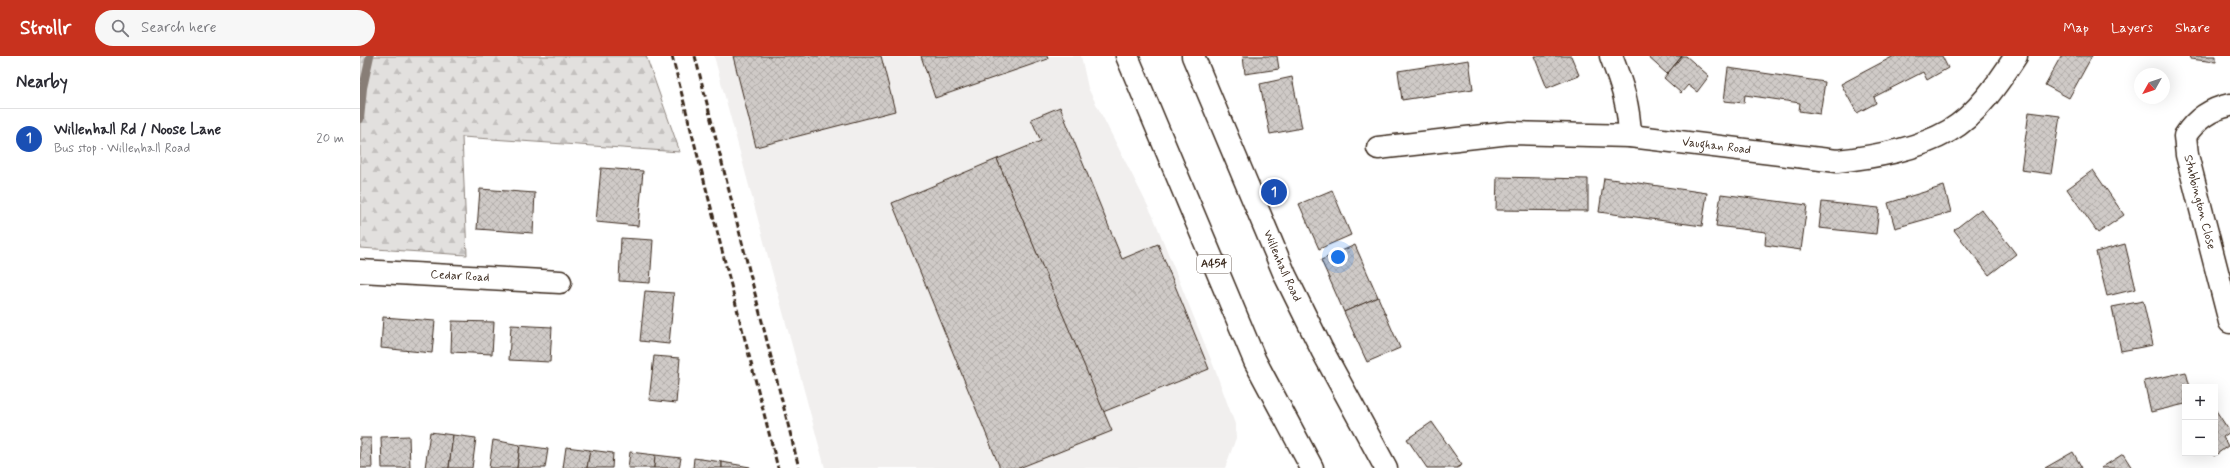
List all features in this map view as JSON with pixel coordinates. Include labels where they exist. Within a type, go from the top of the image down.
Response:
[{"type":"main road","name":"A454","points":[[1127,56],[1256,361],[1312,468]]},
{"type":"main road","name":"Willenhall Road","points":[[1194,56],[1285,274],[1322,350],[1386,468]]},
{"type":"main road","points":[[1611,56],[1626,96],[1629,113],[1630,136]]},
{"type":"main road","name":"Vaughan Road","points":[[1378,148],[1510,133],[1630,136],[1837,161],[1866,158],[1934,139],[1950,130],[1972,111],[2002,78],[2016,56]]},
{"type":"main road","name":"Stubbington Close","points":[[2230,105],[2221,107],[2200,118],[2185,136],[2187,155],[2230,322]]},
{"type":"main road","name":"Cedar Road","points":[[360,271],[560,282]]},
{"type":"shaded area","points":[[714,56],[1081,56],[1088,88],[1153,216],[1214,367],[1235,424],[1236,438],[1225,468],[825,468]]},
{"type":"green space","points":[[360,56],[646,56],[680,152],[462,137],[467,255],[360,248],[360,114],[365,108],[360,103]]},
{"type":"building","points":[[733,56],[881,56],[895,111],[756,147]]},
{"type":"building","points":[[921,56],[1047,56],[1048,59],[935,98]]},
{"type":"building","points":[[1243,56],[1277,56],[1279,69],[1245,74]]},
{"type":"building","points":[[1534,56],[1571,56],[1579,75],[1547,88]]},
{"type":"building","points":[[1647,56],[1682,56],[1667,74]]},
{"type":"building","points":[[1682,56],[1686,56],[1709,76],[1697,92],[1688,85],[1681,93],[1664,78]]},
{"type":"building","points":[[1894,56],[1942,56],[1948,68],[1927,80],[1923,72],[1874,97],[1876,103],[1857,113],[1841,84]]},
{"type":"building","points":[[2061,56],[2092,56],[2069,98],[2045,85]]},
{"type":"building","points":[[2191,56],[2216,56],[2216,62],[2190,59]]},
{"type":"building","points":[[1469,60],[1473,89],[1402,100],[1398,71]]},
{"type":"building","points":[[1728,68],[1825,82],[1820,114],[1799,111],[1800,103],[1745,95],[1744,103],[1724,101]]},
{"type":"building","points":[[1292,77],[1302,128],[1270,134],[1260,84]]},
{"type":"building","points":[[1060,107],[1122,259],[1158,244],[1209,369],[1103,412],[997,159],[1041,141],[1031,119]]},
{"type":"building","points":[[2029,112],[2060,116],[2051,174],[2021,170]]},
{"type":"building","points":[[997,159],[1112,431],[1019,468],[1000,468],[892,203]]},
{"type":"building","points":[[601,168],[643,171],[638,226],[596,222]]},
{"type":"building","points":[[2093,170],[2124,215],[2098,233],[2067,189]]},
{"type":"building","points":[[1497,177],[1588,179],[1588,211],[1496,210]]},
{"type":"building","points":[[1604,178],[1707,193],[1702,226],[1599,212]]},
{"type":"building","points":[[1944,186],[1951,212],[1895,228],[1888,203]]},
{"type":"building","points":[[480,189],[535,193],[533,233],[477,229]]},
{"type":"building","points":[[1332,190],[1351,235],[1319,249],[1299,204]]},
{"type":"building","points":[[1721,194],[1807,205],[1801,250],[1765,245],[1766,232],[1716,226]]},
{"type":"building","points":[[1822,202],[1879,208],[1876,234],[1819,228]]},
{"type":"building","points":[[1981,209],[2016,254],[1989,275],[1954,230]]},
{"type":"building","points":[[621,238],[653,240],[650,283],[619,281]]},
{"type":"building","points":[[2125,244],[2136,289],[2107,296],[2096,252]]},
{"type":"building","points":[[1355,245],[1378,297],[1344,312],[1321,260]]},
{"type":"building","points":[[645,291],[674,293],[669,344],[640,341]]},
{"type":"building","points":[[1378,297],[1400,348],[1367,362],[1344,312]]},
{"type":"building","points":[[2143,301],[2153,345],[2121,351],[2112,307]]},
{"type":"building","points":[[383,317],[435,321],[432,353],[381,348]]},
{"type":"building","points":[[452,321],[494,322],[492,354],[451,352]]},
{"type":"building","points":[[511,325],[552,327],[550,362],[509,360]]},
{"type":"building","points":[[654,356],[680,358],[676,403],[649,400]]},
{"type":"building","points":[[2186,372],[2189,384],[2182,384],[2182,405],[2151,412],[2144,381]]},
{"type":"building","points":[[2218,414],[2230,432],[2223,437],[2228,446],[2218,453]]},
{"type":"building","points":[[1432,422],[1462,465],[1457,468],[1427,468],[1407,439]]},
{"type":"building","points":[[430,432],[453,435],[449,468],[425,468]]},
{"type":"building","points":[[453,435],[476,438],[472,468],[449,468]]},
{"type":"building","points":[[409,436],[410,468],[382,468],[381,437]]},
{"type":"building","points":[[360,438],[371,438],[372,468],[360,468]]},
{"type":"building","points":[[493,440],[520,445],[517,468],[489,468]]},
{"type":"building","points":[[520,445],[548,449],[545,468],[517,468]]},
{"type":"building","points":[[566,447],[590,450],[587,468],[563,468]]},
{"type":"building","points":[[590,450],[613,453],[612,468],[587,468]]},
{"type":"building","points":[[630,452],[655,455],[654,468],[628,468]]},
{"type":"building","points":[[2073,452],[2082,468],[2045,468]]},
{"type":"building","points":[[2123,454],[2132,468],[2101,468]]},
{"type":"building","points":[[655,455],[681,458],[679,468],[654,468]]},
{"type":"building","points":[[694,458],[722,462],[722,468],[693,468]]},
{"type":"building","points":[[722,462],[750,467],[750,468],[722,468]]},
{"type":"waterway","points":[[360,119],[363,88],[370,56]]},
{"type":"railway","points":[[672,56],[778,468]]},
{"type":"railway","points":[[695,56],[799,468]]},
{"type":"place","name":"Willenhall Rd / Noose Lane","points":[[1274,192]]}]
